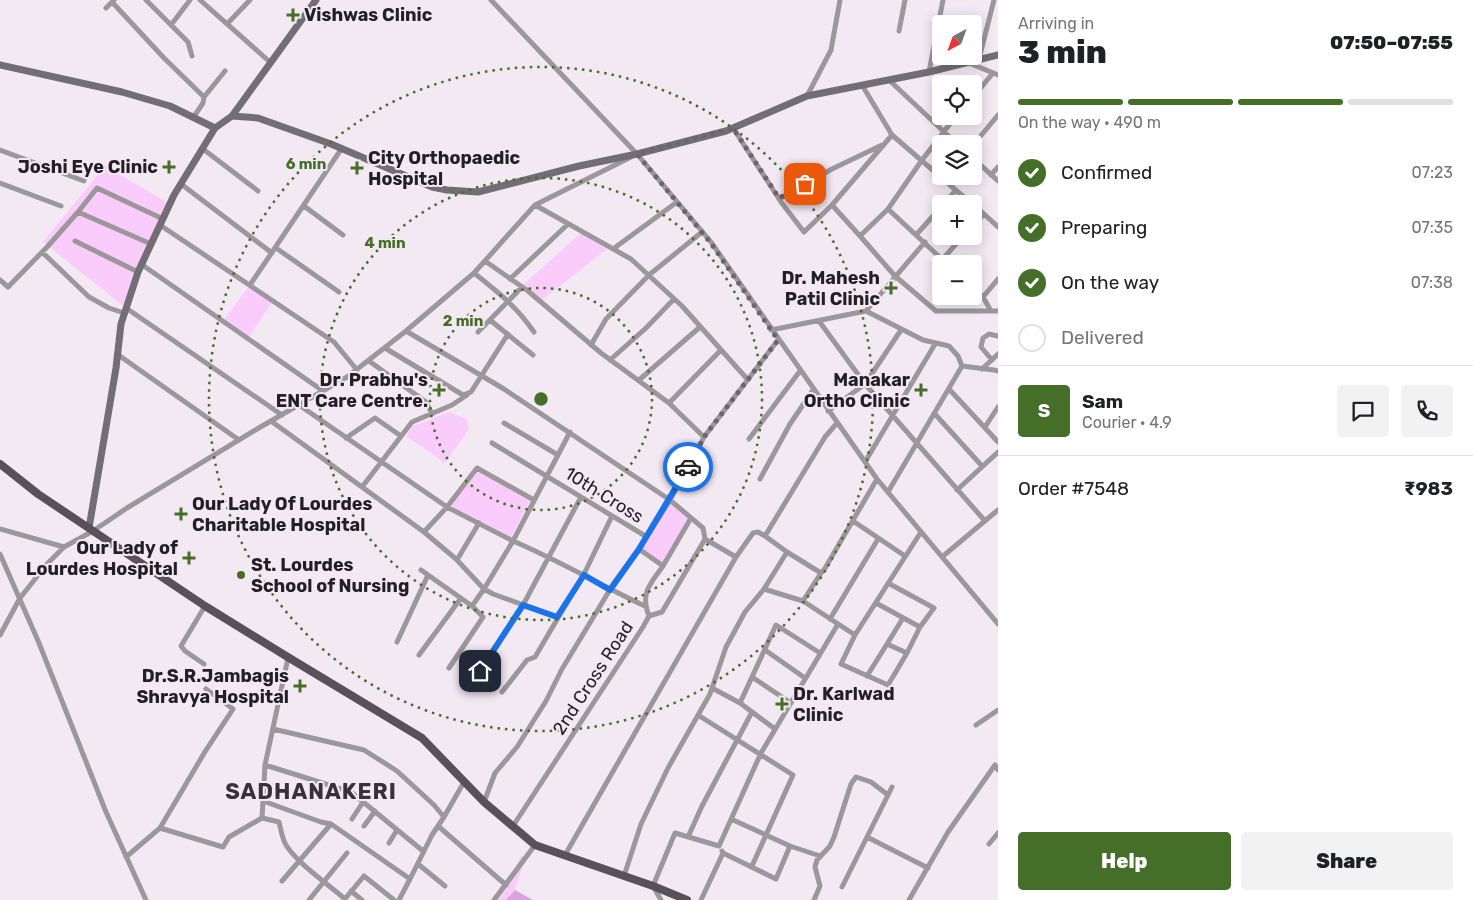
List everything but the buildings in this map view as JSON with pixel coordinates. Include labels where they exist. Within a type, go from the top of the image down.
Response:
[{"type":"main road","points":[[0,464],[38,494],[205,606],[422,738],[484,802],[535,845],[653,886],[687,900]]},
{"type":"street","points":[[146,0],[188,42],[192,56]]},
{"type":"street","points":[[171,25],[190,0]]},
{"type":"street","points":[[200,0],[271,62]]},
{"type":"street","points":[[227,24],[250,0]]},
{"type":"street","points":[[91,530],[121,324],[141,264],[181,184],[215,128],[232,116],[316,0]]},
{"type":"street","points":[[491,0],[637,154],[702,232],[877,479],[998,624]]},
{"type":"street","points":[[807,96],[831,50],[840,0]]},
{"type":"street","points":[[899,31],[904,0]]},
{"type":"street","points":[[929,72],[943,0]]},
{"type":"street","points":[[982,47],[994,0]]},
{"type":"street","points":[[106,8],[113,1],[164,58],[204,97]]},
{"type":"street","points":[[982,58],[998,55]]},
{"type":"street","points":[[0,65],[122,92],[170,106],[215,128]]},
{"type":"street","points":[[232,116],[258,118],[342,148],[432,187],[478,192],[579,166],[637,154],[733,128],[807,96],[956,65]]},
{"type":"street","points":[[974,65],[995,74],[982,88]]},
{"type":"street","points":[[193,118],[203,103],[204,97],[225,71]]},
{"type":"street","points":[[889,80],[948,135]]},
{"type":"street","points":[[862,85],[892,135],[962,195]]},
{"type":"street","points":[[981,135],[998,115]]},
{"type":"street","points":[[860,236],[888,209],[949,125]]},
{"type":"street","points":[[733,128],[804,232],[832,205],[892,135]]},
{"type":"street","points":[[779,198],[832,169],[886,143]]},
{"type":"street","points":[[250,285],[342,148]]},
{"type":"street","points":[[203,149],[258,191]]},
{"type":"street","points":[[0,150],[84,182]]},
{"type":"street","points":[[0,635],[20,598],[47,564],[64,547],[356,370],[406,331],[474,273],[535,205],[637,154]]},
{"type":"street","points":[[982,167],[998,181]]},
{"type":"street","points":[[991,175],[998,167]]},
{"type":"street","points":[[0,183],[61,206]]},
{"type":"street","points":[[181,184],[272,253]]},
{"type":"street","points":[[0,280],[8,287],[78,212],[97,188],[161,222],[334,342],[356,370]]},
{"type":"street","points":[[952,195],[956,190]]},
{"type":"street","points":[[613,249],[677,202]]},
{"type":"street","points":[[535,205],[631,258],[674,299],[748,380]]},
{"type":"street","points":[[832,205],[895,276],[936,311],[998,311]]},
{"type":"street","points":[[304,206],[343,235]]},
{"type":"street","points":[[888,209],[937,255]]},
{"type":"street","points":[[78,212],[151,244]]},
{"type":"street","points":[[984,214],[998,227]]},
{"type":"street","points":[[916,235],[932,217]]},
{"type":"street","points":[[510,279],[568,224]]},
{"type":"street","points":[[591,345],[606,319],[648,275],[702,232]]},
{"type":"street","points":[[75,241],[138,272]]},
{"type":"street","points":[[866,311],[925,242]]},
{"type":"street","points":[[276,248],[339,292]]},
{"type":"street","points":[[42,252],[89,297],[109,308],[125,310],[282,415]]},
{"type":"street","points":[[485,261],[522,287],[610,360],[670,403],[704,437]]},
{"type":"street","points":[[141,264],[323,391]]},
{"type":"street","points":[[474,273],[509,300],[522,314],[534,332]]},
{"type":"street","points":[[992,311],[983,297],[998,279]]},
{"type":"street","points":[[478,332],[522,287]]},
{"type":"street","points":[[610,360],[646,328],[674,299]]},
{"type":"street","points":[[771,330],[866,311],[901,330],[935,344],[949,346],[958,356],[962,366]]},
{"type":"street","points":[[490,320],[533,355]]},
{"type":"street","points":[[819,320],[865,384],[985,521]]},
{"type":"street","points":[[639,380],[700,327]]},
{"type":"street","points":[[828,411],[865,384],[901,330]]},
{"type":"street","points":[[406,331],[481,375],[570,432],[670,500],[703,528],[706,539],[736,557]]},
{"type":"street","points":[[362,487],[412,422],[452,405],[472,392],[508,334]]},
{"type":"street","points":[[992,360],[981,347],[983,338],[989,334],[998,336]]},
{"type":"street","points":[[484,802],[495,773],[517,747],[546,701],[562,669],[610,590],[670,500],[704,437],[778,340]]},
{"type":"street","points":[[865,462],[935,344]]},
{"type":"street","points":[[385,348],[455,391],[464,395],[472,392]]},
{"type":"street","points":[[670,403],[721,350]]},
{"type":"street","points":[[118,354],[239,440]]},
{"type":"street","points":[[982,369],[998,354]]},
{"type":"street","points":[[369,361],[426,402],[432,414]]},
{"type":"street","points":[[962,366],[998,372]]},
{"type":"street","points":[[888,492],[962,366]]},
{"type":"street","points":[[749,438],[800,371]]},
{"type":"street","points":[[949,389],[998,442]]},
{"type":"street","points":[[760,479],[790,424],[813,390]]},
{"type":"street","points":[[299,405],[447,506],[645,606]]},
{"type":"street","points":[[985,427],[998,407]]},
{"type":"street","points":[[934,413],[982,466]]},
{"type":"street","points":[[346,438],[375,418],[401,436]]},
{"type":"street","points":[[271,421],[424,532],[457,560],[484,589],[557,617]]},
{"type":"street","points":[[504,423],[558,455]]},
{"type":"street","points":[[765,536],[825,437],[837,423]]},
{"type":"street","points":[[472,606],[513,541],[570,432]]},
{"type":"street","name":"10th Cross","points":[[492,443],[647,537]]},
{"type":"street","points":[[957,490],[998,452]]},
{"type":"street","points":[[424,532],[478,468],[534,500]]},
{"type":"street","points":[[803,601],[824,570],[877,479]]},
{"type":"street","points":[[480,671],[523,605],[581,496]]},
{"type":"street","points":[[942,556],[998,510]]},
{"type":"street","points":[[502,692],[527,660],[535,657],[557,617],[584,575],[612,516]]},
{"type":"street","name":"2nd Cross Road","points":[[513,826],[643,628],[649,616],[645,606],[645,591],[663,566],[691,518]]},
{"type":"street","points":[[853,521],[878,540],[905,556]]},
{"type":"street","points":[[457,560],[478,523]]},
{"type":"street","points":[[0,529],[64,547]]},
{"type":"street","points":[[565,856],[736,557],[753,533],[758,532],[765,536],[821,573]]},
{"type":"street","points":[[888,583],[934,608],[920,627],[888,685],[841,664],[855,635],[905,556],[921,532]]},
{"type":"street","points":[[649,616],[662,612],[706,539]]},
{"type":"street","points":[[830,619],[878,540]]},
{"type":"street","points":[[639,549],[663,566]]},
{"type":"street","points":[[624,876],[641,824],[668,768],[712,688],[726,647],[745,612],[764,589],[787,552]]},
{"type":"street","points":[[0,554],[20,598],[106,812],[146,900]]},
{"type":"street","points":[[421,570],[472,606],[482,617],[448,668]]},
{"type":"street","points":[[397,642],[428,575]]},
{"type":"street","points":[[764,589],[803,601],[855,635]]},
{"type":"street","points":[[419,655],[461,598]]},
{"type":"street","points":[[876,603],[920,627]]},
{"type":"street","points":[[204,664],[185,652],[181,646],[205,606]]},
{"type":"street","points":[[868,676],[902,618]]},
{"type":"street","points":[[719,846],[761,753],[838,624]]},
{"type":"street","points":[[740,703],[776,625],[820,653]]},
{"type":"street","points":[[887,644],[907,653]]},
{"type":"street","points":[[765,650],[805,678]]},
{"type":"street","points":[[262,818],[265,765],[288,658]]},
{"type":"street","points":[[752,678],[791,703]]},
{"type":"street","points":[[712,688],[740,703],[775,729]]},
{"type":"street","points":[[126,857],[160,828],[206,750],[233,709],[206,690]]},
{"type":"street","points":[[976,725],[998,710]]},
{"type":"street","points":[[688,837],[702,806],[752,712]]},
{"type":"street","points":[[698,715],[793,774],[752,866]]},
{"type":"street","points":[[273,729],[364,750],[396,772],[434,805],[444,817]]},
{"type":"street","points":[[265,765],[351,792],[424,851]]},
{"type":"street","points":[[909,900],[948,832],[994,765],[998,770]]},
{"type":"street","points":[[814,900],[820,886],[815,867],[817,860],[830,846],[851,784],[856,777],[871,782],[888,795]]},
{"type":"street","points":[[400,900],[424,851],[464,782]]},
{"type":"street","points":[[842,887],[892,787]]},
{"type":"street","points":[[263,801],[320,822],[331,824],[410,879]]},
{"type":"street","points":[[352,819],[363,802]]},
{"type":"street","points":[[364,826],[374,811]]},
{"type":"street","points":[[160,828],[223,847],[229,837],[262,818],[279,822],[286,845],[344,899],[364,876],[394,900]]},
{"type":"street","points":[[731,819],[764,836],[820,856]]},
{"type":"street","points":[[282,881],[331,824]]},
{"type":"street","points":[[438,826],[506,885]]},
{"type":"street","points":[[389,843],[398,830]]},
{"type":"street","points":[[661,900],[653,886],[674,833],[719,846],[723,853],[752,866],[776,880],[790,846]]},
{"type":"street","points":[[989,844],[998,833]]},
{"type":"street","points":[[867,837],[928,868]]},
{"type":"street","points":[[494,900],[535,845]]},
{"type":"street","points":[[308,900],[347,853]]},
{"type":"street","points":[[702,900],[723,853]]},
{"type":"street","points":[[418,864],[445,886]]},
{"type":"street","points":[[351,891],[362,900]]},
{"type":"shaded area","points":[[105,166],[170,204],[126,308],[43,242]]},
{"type":"shaded area","points":[[581,233],[607,249],[541,301],[523,285]]},
{"type":"shaded area","points":[[250,285],[273,301],[248,338],[223,321]]},
{"type":"shaded area","points":[[449,412],[467,419],[469,429],[445,463],[406,436],[413,426]]},
{"type":"shaded area","points":[[478,471],[530,501],[511,537],[451,506]]},
{"type":"shaded area","points":[[670,500],[691,518],[663,566],[639,549]]},
{"type":"shaded area","points":[[521,856],[525,858],[515,890],[506,900],[498,900]]},
{"type":"shaded area","points":[[515,890],[533,900],[506,900]]},
{"type":"way so far","points":[[688,467],[704,437],[778,340],[710,242],[637,154],[733,128],[779,198],[805,184]]},
{"type":"place","name":"Vishwas Clinic","points":[[293,15]]},
{"type":"place","name":"Joshi Eye Clinic","points":[[169,167]]},
{"type":"place","name":"City Orthopaedic Hospital","points":[[357,168]]},
{"type":"place","name":"Dr. Mahesh Patil Clinic","points":[[891,288]]},
{"type":"place","name":"Dr. Prabhu's ENT Care Centre.","points":[[439,390]]},
{"type":"place","name":"Manakar Ortho Clinic","points":[[921,390]]},
{"type":"place","name":"Our Lady Of Lourdes Charitable Hospital","points":[[181,514]]},
{"type":"place","name":"Our Lady of Lourdes Hospital","points":[[189,558]]},
{"type":"place","name":"St. Lourdes School of Nursing","points":[[241,575]]},
{"type":"place","name":"Dr.S.R.Jambagis Shravya Hospital","points":[[300,686]]},
{"type":"place","name":"Dr. Karlwad Clinic","points":[[782,704]]},
{"type":"district","name":"SADHANAKERI","points":[[311,791]]},
{"type":"route","points":[[480,671],[523,605],[557,617],[584,575],[610,590],[639,549],[688,467]]}]
